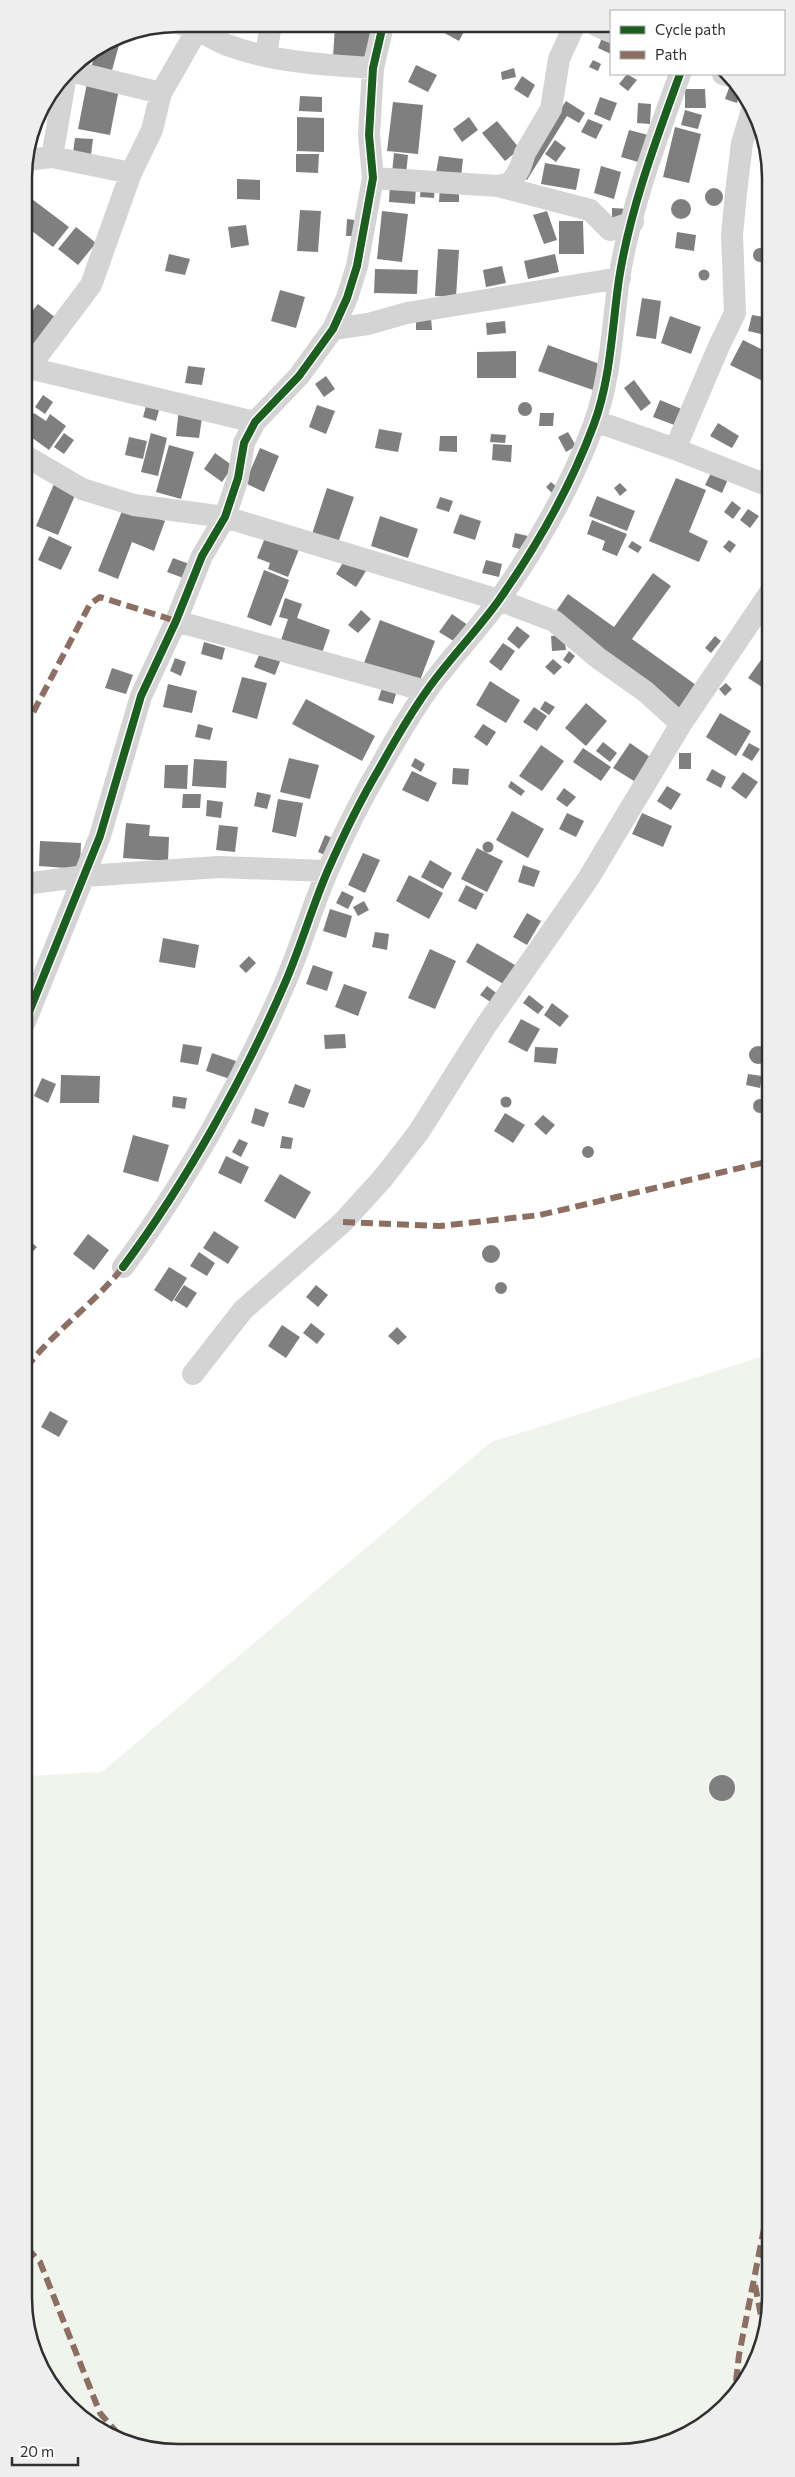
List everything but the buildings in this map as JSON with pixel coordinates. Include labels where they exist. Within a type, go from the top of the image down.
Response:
[{"type":"street","points":[[33,362],[91,284],[132,173],[152,130],[161,93],[185,32]]},
{"type":"street","points":[[200,32],[227,45],[266,55],[321,65],[373,68]]},
{"type":"street","points":[[266,55],[270,32]]},
{"type":"street","points":[[33,1002],[100,836],[141,696],[176,621],[202,556],[225,517],[238,478],[244,443],[255,422],[299,376],[334,329],[348,298],[357,266],[373,178],[369,135],[373,68],[381,32]]},
{"type":"street","points":[[498,186],[510,183],[514,178],[525,152],[551,109],[559,59],[571,32]]},
{"type":"street","points":[[78,73],[161,93]]},
{"type":"street","points":[[123,1267],[147,1234],[210,1130],[260,1038],[300,946],[327,871],[378,770],[426,691],[499,600],[552,516],[595,421],[614,330],[620,278],[633,222],[657,139],[680,75]]},
{"type":"street","points":[[52,157],[64,89]]},
{"type":"street","points":[[675,449],[735,313],[732,235],[742,143],[749,119]]},
{"type":"street","points":[[34,159],[52,157],[132,173]]},
{"type":"street","points":[[373,178],[498,186],[590,210],[610,230],[633,222]]},
{"type":"street","points":[[334,329],[368,324],[407,313],[620,278]]},
{"type":"street","points":[[33,373],[255,422]]},
{"type":"street","points":[[595,421],[675,449],[762,483]]},
{"type":"street","points":[[33,460],[82,489],[125,502],[225,517],[499,600],[554,621],[598,658],[646,692],[681,724]]},
{"type":"street","points":[[193,1374],[243,1310],[343,1222],[383,1178],[418,1133],[485,1027],[588,879],[681,724],[762,604]]},
{"type":"street","points":[[176,621],[426,691]]},
{"type":"street","points":[[33,883],[85,876],[219,867],[327,871]]},
{"type":"shaded area","points":[[762,1357],[762,2308],[758,2336],[743,2372],[726,2395],[713,2408],[690,2425],[663,2437],[645,2442],[616,2444],[178,2444],[150,2442],[132,2437],[97,2420],[75,2402],[52,2372],[35,2327],[32,2298],[32,1776],[102,1772],[491,1442]]},
{"type":"marked path","points":[[33,713],[90,604],[100,597],[176,621]]},
{"type":"marked path","points":[[343,1222],[440,1226],[540,1215],[762,1163]]},
{"type":"marked path","points":[[32,1360],[100,1293],[123,1267]]},
{"type":"marked path","points":[[736,2382],[739,2355],[762,2239]]},
{"type":"marked path","points":[[32,2253],[40,2262],[100,2413],[114,2429]]},
{"type":"marked path","points":[[755,2285],[761,2316]]},
{"type":"cycle path","points":[[33,1003],[100,836],[141,696],[176,621],[202,556],[225,517],[238,478],[244,443],[255,422],[299,376],[333,329],[347,298],[357,266],[373,178],[369,135],[373,68],[381,32]]},
{"type":"cycle path","points":[[123,1267],[191,1166],[232,1093],[269,1019],[291,969],[328,870],[352,819],[402,728],[436,678],[491,611],[513,579],[540,537],[575,470],[600,407],[610,352],[619,279],[630,227],[645,175],[680,75]]}]
